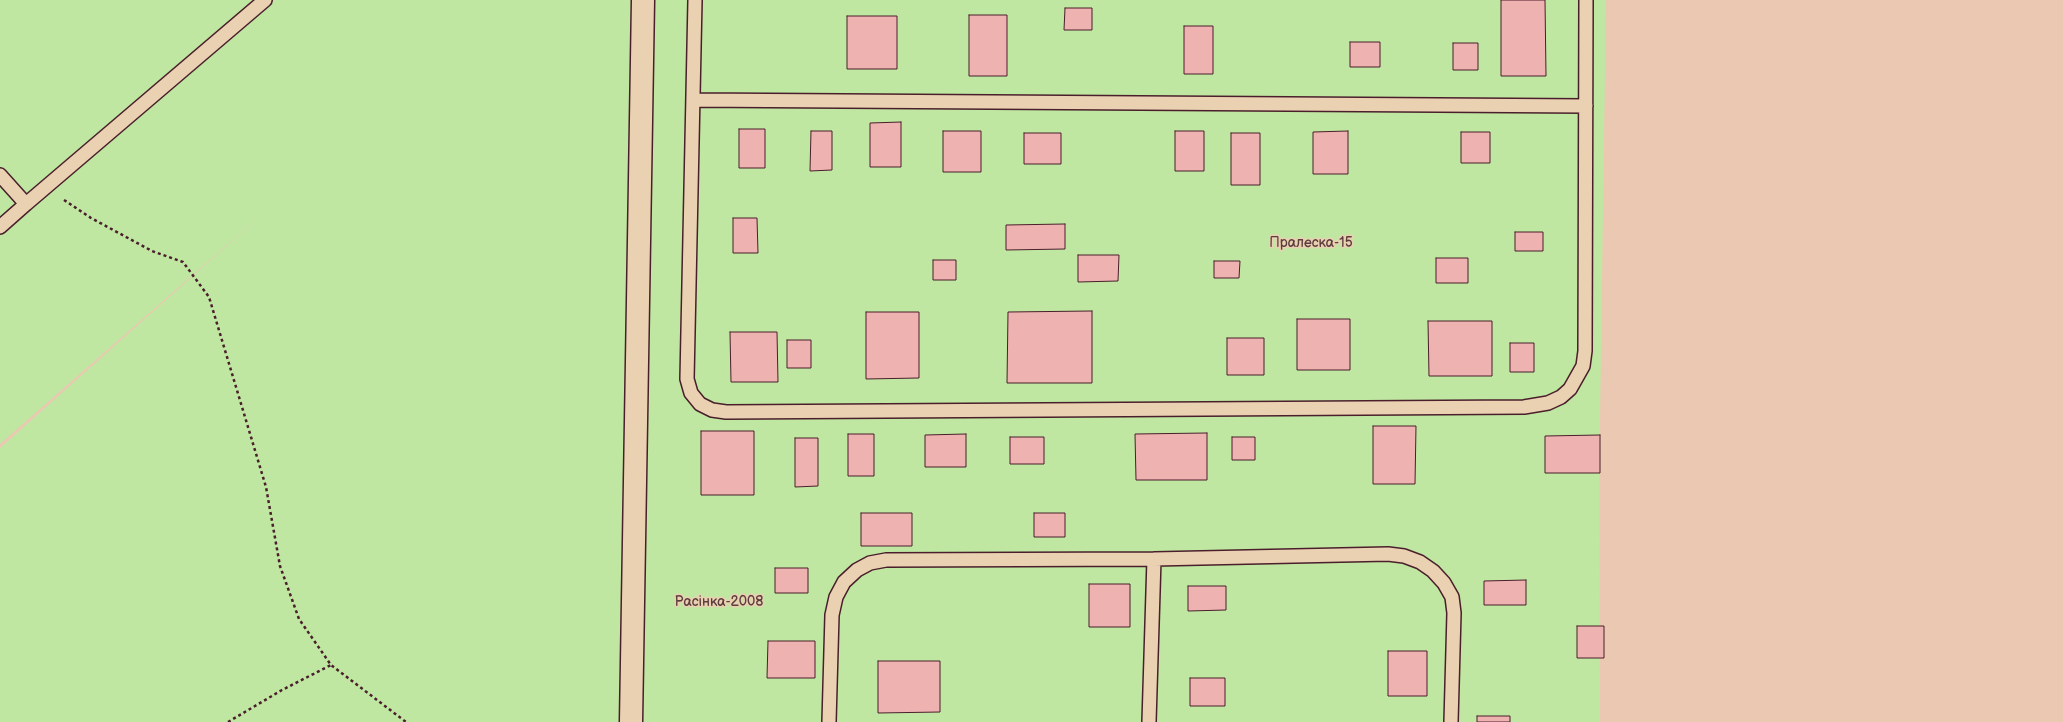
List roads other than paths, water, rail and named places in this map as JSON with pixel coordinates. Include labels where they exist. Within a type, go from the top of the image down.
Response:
[{"type":"street","points":[[631,722],[644,0]]},
{"type":"lane","points":[[0,227],[265,0]]},
{"type":"lane","points":[[695,0],[687,379],[691,393],[700,404],[712,410],[726,412],[1508,407],[1548,403],[1561,397],[1570,389],[1583,366],[1585,351],[1586,0]]},
{"type":"lane","points":[[694,100],[1586,106]]},
{"type":"lane","points":[[0,175],[26,204]]},
{"type":"lane","points":[[829,722],[832,616],[836,597],[844,582],[857,570],[870,563],[886,560],[1154,559],[1388,554],[1404,556],[1420,562],[1433,570],[1444,583],[1452,597],[1454,613],[1451,722]]},
{"type":"lane","points":[[1148,722],[1154,559]]},
{"type":"park label","name":"Пралеска-15","points":[[1311,243]]},
{"type":"park label","name":"Расінка-2008","points":[[719,602]]}]
